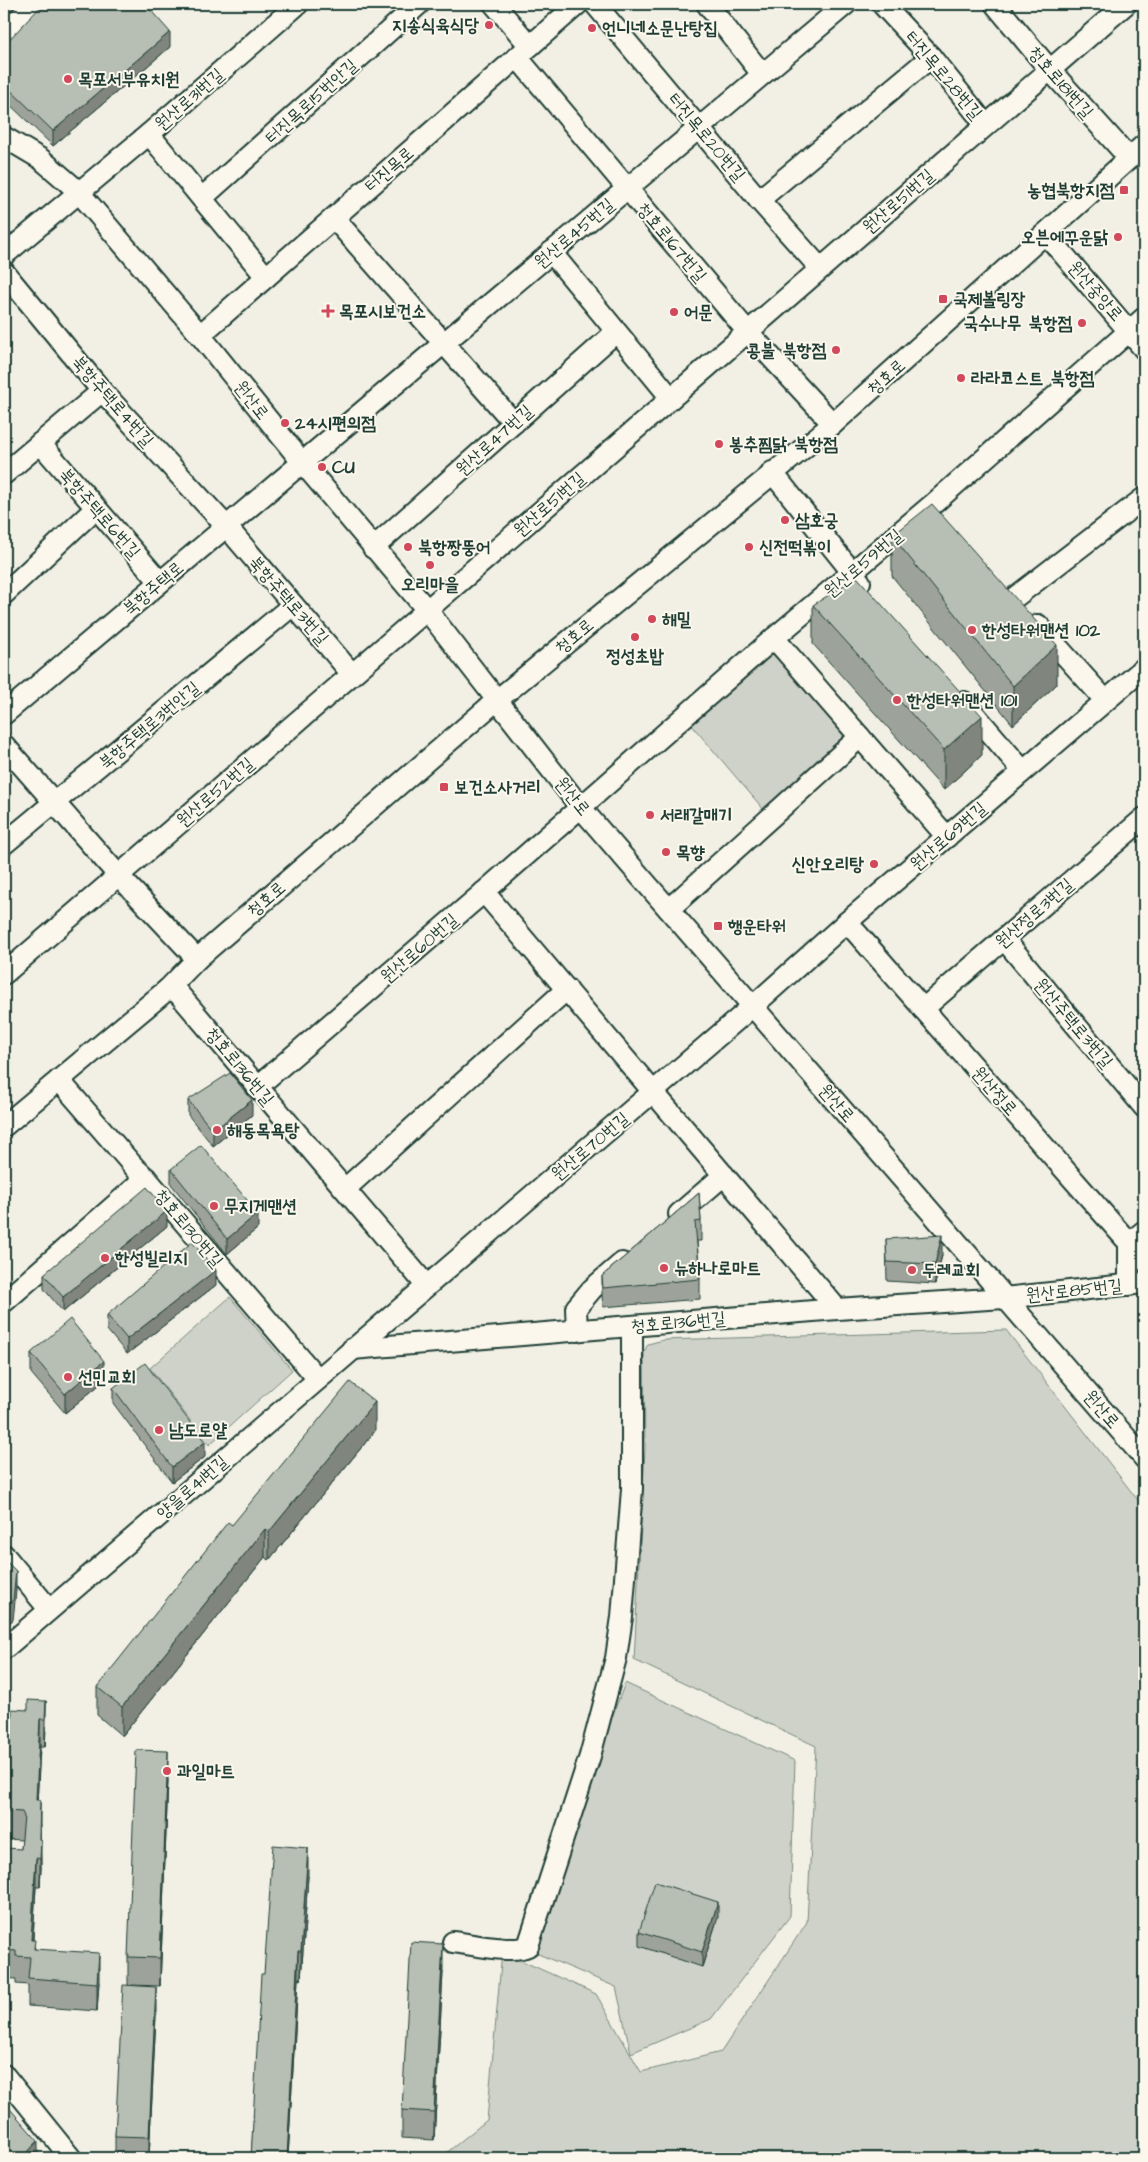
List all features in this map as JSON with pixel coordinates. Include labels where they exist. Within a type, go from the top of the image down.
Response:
[{"type":"street","points":[[4,33],[34,4]]},
{"type":"street","name":"원산로31번길","points":[[4,255],[78,191],[149,134],[298,4]]},
{"type":"street","name":"터진목로15번안길","points":[[202,198],[419,4]]},
{"type":"street","name":"청호로167번길","points":[[494,4],[523,51],[627,188],[748,331],[833,424]]},
{"type":"street","name":"터진목로","points":[[200,335],[578,4]]},
{"type":"street","name":"터진목로20번길","points":[[595,4],[700,127],[759,200],[820,268]]},
{"type":"street","points":[[708,4],[762,74]]},
{"type":"street","name":"원산로45번길","points":[[302,462],[846,4]]},
{"type":"street","name":"터진목로28번길","points":[[882,4],[931,57],[986,124]]},
{"type":"street","name":"청호로181번길","points":[[996,4],[1049,69],[1129,158]]},
{"type":"street","name":"원산로51번길","points":[[427,610],[1119,6]]},
{"type":"street","points":[[759,200],[931,57]]},
{"type":"street","points":[[149,134],[266,276]]},
{"type":"street","name":"원산로","points":[[4,137],[41,159],[78,191],[200,335],[373,548],[427,610],[581,808],[1144,1458]]},
{"type":"street","name":"청호로","points":[[4,1126],[168,989],[197,959],[497,700],[772,472],[833,424],[1144,145]]},
{"type":"street","points":[[334,218],[514,423]]},
{"type":"street","name":"원산중앙로","points":[[1046,234],[1137,324],[1144,349]]},
{"type":"street","points":[[551,252],[671,398]]},
{"type":"street","name":"북항주택로4번길","points":[[4,272],[102,391],[226,526]]},
{"type":"street","name":"원산로59번길","points":[[581,808],[851,572],[938,512],[1137,324]]},
{"type":"street","name":"원산로47번길","points":[[373,548],[616,332]]},
{"type":"street","points":[[4,474],[102,391]]},
{"type":"street","name":"북항주택로6번길","points":[[40,443],[160,582]]},
{"type":"street","name":"북항주택로","points":[[4,714],[302,462]]},
{"type":"street","points":[[772,472],[870,594]]},
{"type":"street","points":[[1105,700],[1008,590],[1144,498]]},
{"type":"street","points":[[4,594],[95,509]]},
{"type":"street","name":"북항주택로3번길","points":[[226,526],[352,674]]},
{"type":"street","name":"북항주택로3번안길","points":[[4,844],[293,605]]},
{"type":"street","name":"원산로52번길","points":[[4,974],[427,610]]},
{"type":"street","points":[[774,638],[947,836]]},
{"type":"street","name":"원산로69번길","points":[[753,1006],[847,922],[1144,668]]},
{"type":"street","points":[[953,690],[1023,771]]},
{"type":"street","points":[[669,909],[860,736]]},
{"type":"street","points":[[4,745],[118,875],[197,959]]},
{"type":"street","name":"원산로60번길","points":[[257,1087],[581,808]]},
{"type":"street","name":"원산정로3번길","points":[[923,1009],[1144,818]]},
{"type":"street","points":[[484,892],[837,1308]]},
{"type":"street","name":"원산정로","points":[[847,922],[923,1009],[1137,1237],[1144,1260]]},
{"type":"street","name":"원산주택로3번길","points":[[1004,939],[1144,1107]]},
{"type":"street","name":"청호로136번길","points":[[168,989],[178,993],[426,1285]]},
{"type":"street","points":[[345,1189],[567,989]]},
{"type":"street","name":"원산로70번길","points":[[426,1285],[753,1006]]},
{"type":"street","name":"청호로130번길","points":[[59,1080],[318,1378]]},
{"type":"street","points":[[665,1226],[724,1175]]},
{"type":"street","points":[[4,1302],[146,1178]]},
{"type":"street","points":[[1137,1237],[1137,1284]]},
{"type":"street","points":[[577,1331],[576,1308],[592,1289],[636,1251]]},
{"type":"street","name":"원산로85번길","points":[[1004,1298],[1137,1284]]},
{"type":"street","name":"양을로41번길","points":[[4,1650],[426,1285]]},
{"type":"street","name":"청호로136번길","points":[[352,1349],[837,1308],[1004,1298]]},
{"type":"street","points":[[453,1942],[513,1949],[528,1946],[590,1756],[610,1684],[622,1616],[632,1489],[632,1326]]},
{"type":"street","points":[[4,1555],[50,1609]]},
{"type":"street","points":[[4,2075],[61,2154]]},
{"type":"shaded area","points":[[768,653],[778,654],[844,730],[845,742],[765,811],[689,722]]},
{"type":"shaded area","points":[[230,1297],[292,1370],[209,1445],[150,1368]]},
{"type":"shaded area","points":[[1006,1330],[1144,1508],[1144,2158],[440,2158],[487,2120],[502,1952],[596,1994],[641,2072],[721,2052],[807,1922],[816,1746],[634,1660],[645,1449],[644,1352],[648,1344],[663,1340]]},
{"type":"shaded area","points":[[625,1683],[795,1761],[790,1916],[711,2019],[631,2053],[616,1987],[524,1948]]},
{"type":"building","name":"목포서부유치원","points":[[43,4],[145,4],[170,32],[53,131],[4,84],[4,45]]},
{"type":"building","points":[[932,504],[1057,645],[1013,686],[892,536]]},
{"type":"building","points":[[857,577],[982,716],[944,750],[813,605]]},
{"type":"building","points":[[230,1073],[252,1100],[213,1131],[188,1100]]},
{"type":"building","name":"무지게맨션","points":[[201,1145],[258,1213],[227,1239],[171,1169]]},
{"type":"building","points":[[147,1187],[167,1211],[63,1297],[44,1274]]},
{"type":"building","name":"뉴하나로마트","points":[[699,1193],[701,1221],[695,1222],[700,1279],[603,1288],[602,1276]]},
{"type":"building","points":[[942,1235],[935,1264],[887,1262],[886,1239]]},
{"type":"building","name":"한성빌리지","points":[[192,1242],[216,1270],[127,1339],[107,1315]]},
{"type":"building","points":[[70,1319],[104,1361],[65,1394],[31,1353]]},
{"type":"building","name":"남도로얄","points":[[145,1363],[205,1442],[172,1467],[113,1388]]},
{"type":"building","points":[[350,1382],[375,1402],[269,1532],[265,1529],[122,1707],[97,1687],[228,1522],[232,1525]]},
{"type":"building","points":[[4,1559],[16,1571],[13,1600],[4,1608]]},
{"type":"building","points":[[28,1700],[46,1701],[45,1719],[40,1719],[36,1800],[40,1800],[39,1839],[41,1840],[40,1859],[36,1858],[31,1940],[35,1940],[34,1949],[99,1953],[97,1983],[28,1978],[30,1957],[16,1956],[16,1951],[4,1950],[5,1848],[21,1849],[24,1816],[22,1812],[6,1811],[12,1709],[28,1710]]},
{"type":"building","points":[[136,1750],[168,1751],[160,1958],[128,1957]]},
{"type":"building","points":[[273,1845],[308,1848],[301,1951],[298,1951],[287,2158],[251,2158],[261,1974],[264,1974]]},
{"type":"building","points":[[655,1882],[718,1902],[702,1952],[639,1932]]},
{"type":"building","points":[[411,1942],[443,1944],[434,2112],[402,2110]]},
{"type":"building","points":[[123,1985],[156,1987],[149,2137],[115,2136]]},
{"type":"building","points":[[4,2086],[9,2092],[4,2099]]},
{"type":"building","points":[[4,2102],[38,2141],[22,2158],[4,2158]]},
{"type":"place","name":"지송식육식당","points":[[489,25]]},
{"type":"place","name":"언니네소문난탕집","points":[[592,28]]},
{"type":"place","name":"목포서부유치원","points":[[68,79]]},
{"type":"place","name":"농협북항지점","points":[[1124,190]]},
{"type":"place","name":"오븐에꾸운닭","points":[[1118,237]]},
{"type":"place","name":"국제볼링장","points":[[943,299]]},
{"type":"place","name":"목포시보건소","points":[[328,311]]},
{"type":"place","name":"어문","points":[[674,312]]},
{"type":"place","name":"국수나무 북항점","points":[[1082,323]]},
{"type":"place","name":"콩불 북항점","points":[[836,350]]},
{"type":"place","name":"라라코스트 북항점","points":[[961,378]]},
{"type":"place","name":"24시편의점","points":[[285,423]]},
{"type":"place","name":"봉추찜닭 북항점","points":[[719,444]]},
{"type":"place","name":"CU","points":[[322,467]]},
{"type":"place","name":"삼호궁","points":[[785,520]]},
{"type":"place","name":"북항짱뚱어","points":[[408,547]]},
{"type":"place","name":"신전떡볶이","points":[[749,547]]},
{"type":"place","name":"오리마을","points":[[430,565]]},
{"type":"place","name":"해밀","points":[[652,619]]},
{"type":"place","name":"한성타워맨션 102","points":[[972,630]]},
{"type":"place","name":"정성초밥","points":[[635,637]]},
{"type":"place","name":"한성타워맨션 101","points":[[897,700]]},
{"type":"place","name":"보건소사거리","points":[[444,787]]},
{"type":"place","name":"서래갈매기","points":[[650,815]]},
{"type":"place","name":"목향","points":[[666,852]]},
{"type":"place","name":"신안오리탕","points":[[874,864]]},
{"type":"place","name":"행운타워","points":[[718,926]]},
{"type":"place","name":"해동목욕탕","points":[[217,1130]]},
{"type":"place","name":"무지게맨션","points":[[214,1206]]},
{"type":"place","name":"한성빌리지","points":[[105,1258]]},
{"type":"place","name":"뉴하나로마트","points":[[664,1268]]},
{"type":"place","name":"두레교회","points":[[912,1270]]},
{"type":"place","name":"선민교회","points":[[68,1377]]},
{"type":"place","name":"남도로얄","points":[[159,1430]]},
{"type":"place","name":"과일마트","points":[[167,1771]]}]
